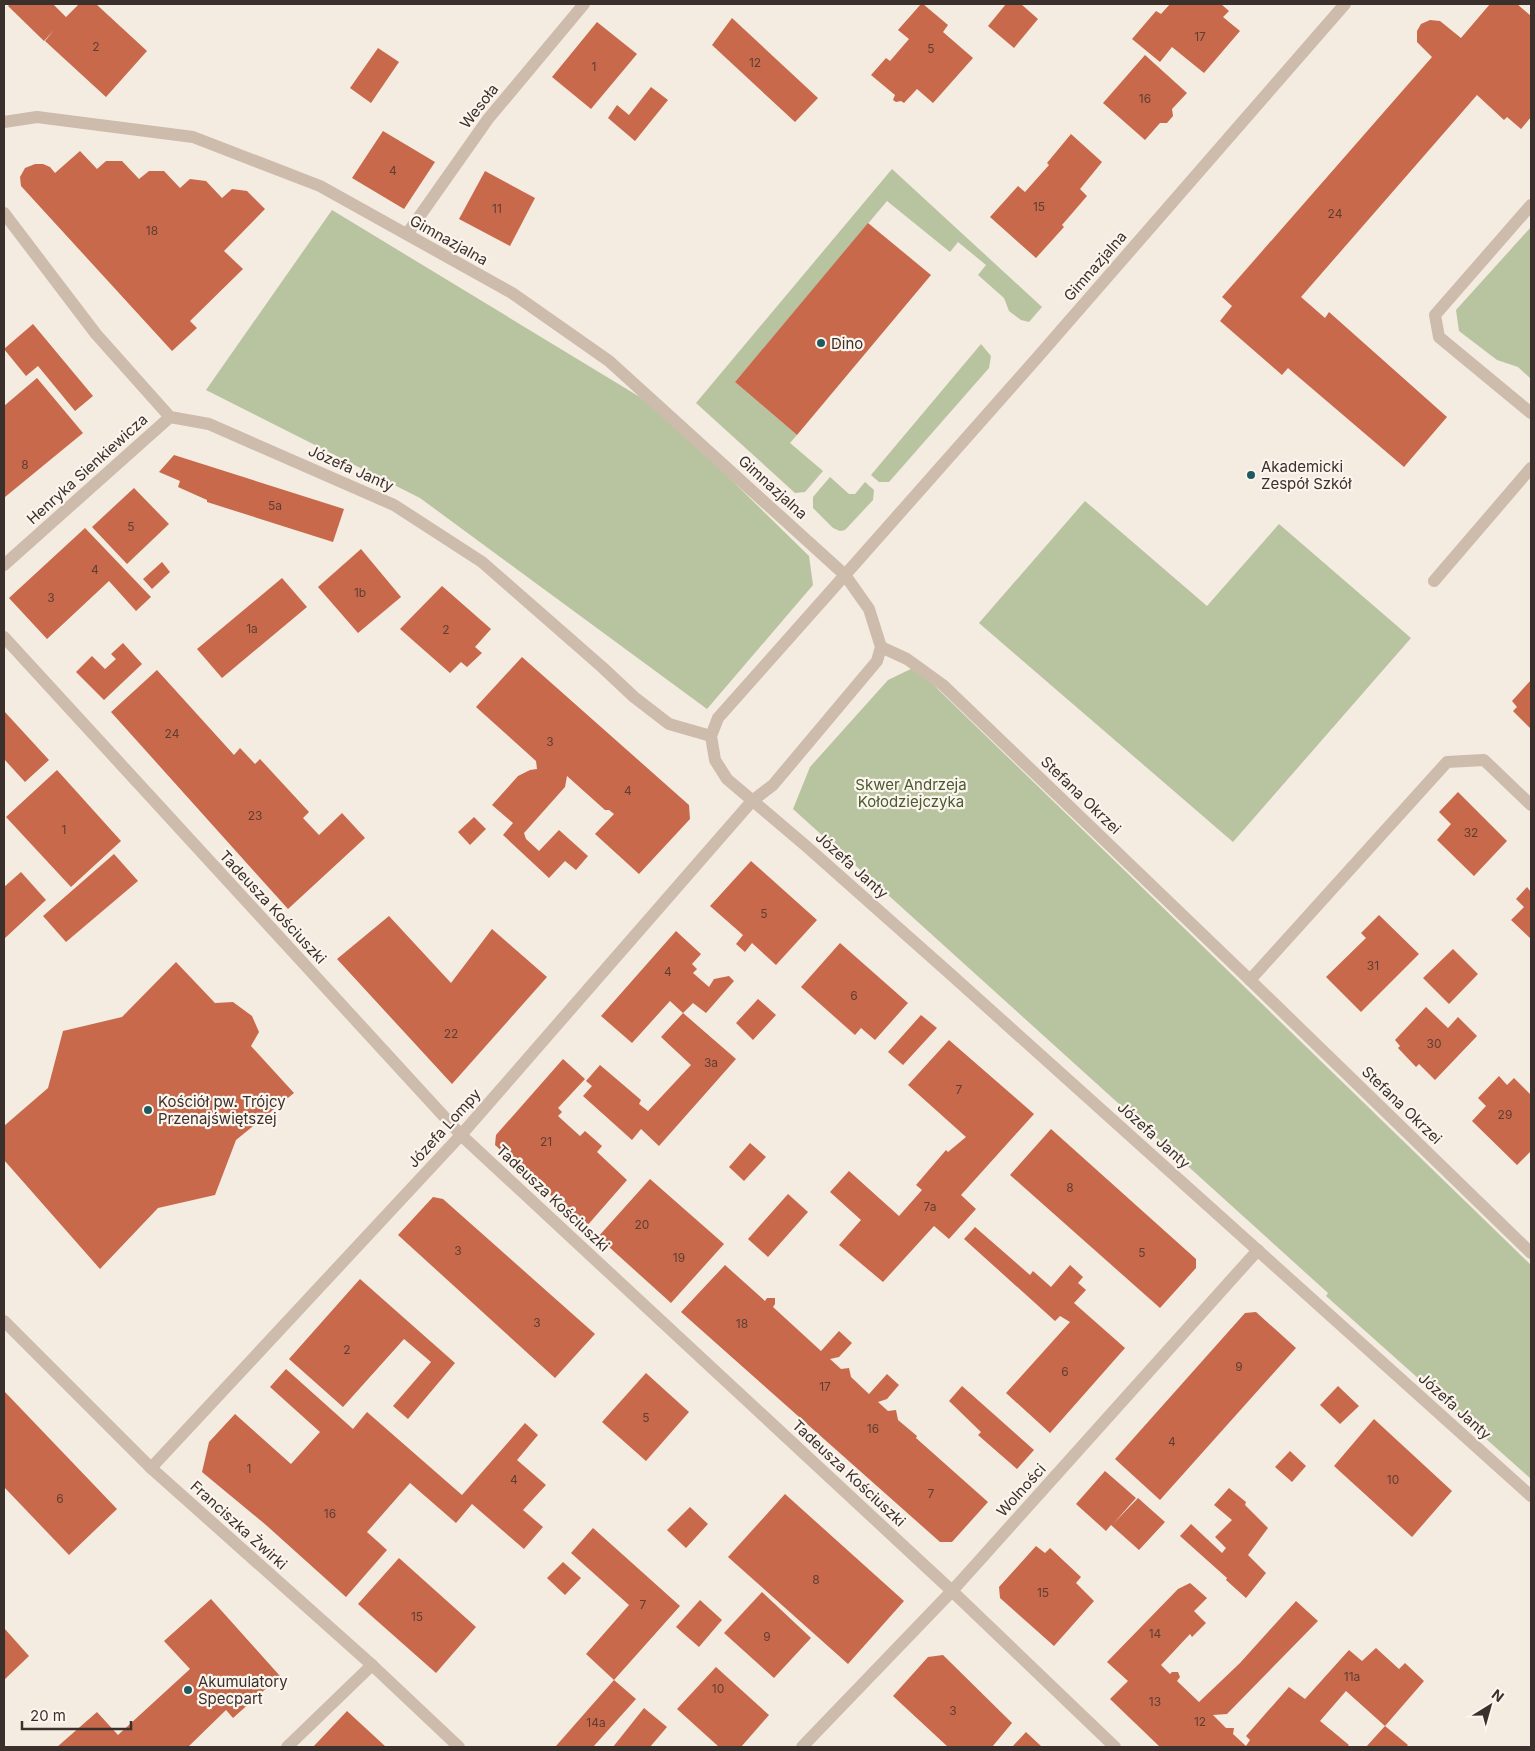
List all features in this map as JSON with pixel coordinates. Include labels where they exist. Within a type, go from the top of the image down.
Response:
[{"type":"street","name":"Wesoła","points":[[406,234],[488,119],[584,4]]},
{"type":"street","name":"Gimnazjalna","points":[[4,122],[37,117],[193,137],[320,186],[512,293],[609,361],[845,575],[1345,4]]},
{"type":"street","points":[[1531,205],[1435,315],[1439,337],[1531,413]]},
{"type":"street","points":[[4,213],[96,334],[170,417]]},
{"type":"street","name":"Henryka Sienkiewicza","points":[[6,558],[170,417]]},
{"type":"street","name":"Józefa Janty","points":[[170,417],[209,424],[394,505],[482,562],[602,667],[634,698],[669,724],[711,736],[715,760],[727,779],[821,859],[1531,1496]]},
{"type":"street","points":[[1434,581],[1531,468]]},
{"type":"street","points":[[711,736],[718,718],[845,575],[869,609],[880,647]]},
{"type":"street","name":"Tadeusza Kościuszki","points":[[4,637],[461,1135],[952,1591],[1115,1747]]},
{"type":"street","name":"Józefa Lompy","points":[[150,1468],[461,1135],[752,801],[773,785],[877,661],[880,647]]},
{"type":"street","name":"Stefana Okrzei","points":[[880,647],[908,659],[943,686],[1531,1253]]},
{"type":"street","points":[[1250,980],[1447,762],[1484,760],[1531,805]]},
{"type":"street","name":"Wolności","points":[[802,1747],[952,1591],[1258,1250]]},
{"type":"street","name":"Franciszka Żwirki","points":[[4,1321],[150,1468],[372,1665],[459,1747]]},
{"type":"street","points":[[287,1747],[372,1665]]},
{"type":"green space","points":[[892,169],[1042,307],[1029,322],[1021,320],[1009,311],[1004,298],[978,275],[986,265],[958,242],[950,252],[887,201],[735,382],[797,435],[790,443],[823,471],[805,492],[795,493],[696,403]]},
{"type":"green space","points":[[332,210],[658,408],[809,556],[813,585],[707,709],[420,498],[206,390]]},
{"type":"green space","points":[[1531,227],[1531,379],[1518,367],[1497,360],[1459,331],[1456,310]]},
{"type":"green space","points":[[981,344],[991,356],[989,368],[889,482],[879,482],[871,475]]},
{"type":"green space","points":[[830,477],[849,494],[855,494],[865,482],[874,490],[873,500],[845,530],[840,531],[833,528],[813,508],[813,497]]},
{"type":"green space","points":[[1085,501],[1207,606],[1279,524],[1411,638],[1233,842],[979,623]]},
{"type":"green space","name":"Skwer Andrzeja Kołodziejczyka","points":[[915,667],[1531,1265],[1531,1479],[1326,1296],[1328,1293],[793,809],[810,767],[888,680]]},
{"type":"building","points":[[10,4],[53,4],[66,17],[79,4],[96,4],[147,51],[106,97],[45,41],[54,30],[44,41],[8,6]]},
{"type":"building","points":[[921,4],[948,25],[943,32],[973,58],[933,103],[917,89],[904,103],[901,101],[896,102],[893,100],[895,95],[871,75],[886,58],[890,61],[909,39],[898,30]]},
{"type":"building","points":[[1006,4],[1021,4],[1038,19],[1014,48],[988,26]]},
{"type":"building","points":[[1170,4],[1221,4],[1229,11],[1223,17],[1240,31],[1204,73],[1172,47],[1160,62],[1132,39],[1156,11],[1161,14]]},
{"type":"building","points":[[1490,4],[1517,4],[1531,16],[1531,117],[1521,129],[1507,117],[1504,120],[1477,95],[1301,297],[1325,318],[1329,312],[1447,417],[1404,467],[1288,368],[1282,375],[1220,321],[1232,306],[1222,297],[1432,57],[1417,42],[1417,31],[1421,24],[1430,20],[1440,21],[1461,38]]},
{"type":"building","points":[[732,18],[818,98],[795,122],[712,45]]},
{"type":"building","points":[[597,22],[637,54],[591,109],[552,77]]},
{"type":"building","points":[[378,48],[399,62],[371,103],[350,88]]},
{"type":"building","points":[[1145,55],[1187,93],[1172,109],[1173,116],[1167,123],[1160,123],[1145,140],[1103,103]]},
{"type":"building","points":[[651,87],[668,100],[635,141],[608,118],[617,105],[629,115]]},
{"type":"building","points":[[383,131],[435,162],[404,209],[352,178]]},
{"type":"building","points":[[1071,134],[1102,162],[1080,189],[1087,196],[1062,225],[1064,227],[1036,258],[990,217],[1018,186],[1025,192],[1049,165],[1047,163]]},
{"type":"building","points":[[80,151],[97,169],[106,161],[122,161],[139,179],[149,171],[164,171],[180,188],[190,179],[206,181],[222,198],[232,189],[247,191],[265,209],[224,251],[243,269],[190,321],[197,328],[172,351],[21,186],[20,177],[25,168],[35,164],[43,164],[50,167],[55,173]]},
{"type":"building","points":[[485,171],[535,198],[510,246],[459,219]]},
{"type":"building","name":"Dino","points":[[868,223],[931,275],[797,435],[735,382]]},
{"type":"building","points":[[33,324],[93,396],[75,411],[38,366],[26,376],[4,349]]},
{"type":"building","points":[[37,378],[83,433],[5,497],[4,406]]},
{"type":"building","points":[[174,455],[344,509],[333,542],[207,502],[207,500],[178,487],[180,481],[159,472]]},
{"type":"building","points":[[134,488],[169,524],[127,564],[92,527]]},
{"type":"building","points":[[85,528],[151,597],[136,611],[109,581],[47,639],[9,598]]},
{"type":"building","points":[[361,549],[401,597],[358,633],[318,587]]},
{"type":"building","points":[[162,562],[170,572],[152,589],[143,579]]},
{"type":"building","points":[[282,578],[307,607],[222,678],[197,649]]},
{"type":"building","points":[[442,586],[491,629],[475,647],[482,653],[467,667],[461,662],[450,673],[400,629]]},
{"type":"building","points":[[123,643],[142,664],[104,700],[76,672],[92,656],[105,669],[116,659],[111,654]]},
{"type":"building","points":[[522,657],[689,805],[690,819],[639,874],[595,834],[614,814],[609,810],[605,810],[567,776],[565,787],[524,833],[526,839],[539,851],[559,830],[588,856],[576,870],[565,861],[549,878],[503,835],[513,823],[492,805],[518,776],[537,769],[536,761],[476,707]]},
{"type":"building","points":[[157,670],[234,755],[240,748],[255,764],[260,759],[309,812],[303,818],[319,835],[342,813],[365,838],[288,909],[111,712]]},
{"type":"building","points":[[1531,680],[1531,729],[1513,711],[1517,707],[1512,701]]},
{"type":"building","points":[[4,711],[49,760],[25,782],[4,759]]},
{"type":"building","points":[[57,770],[121,841],[71,887],[6,817]]},
{"type":"building","points":[[1458,792],[1507,841],[1474,876],[1437,840],[1451,824],[1439,812]]},
{"type":"building","points":[[474,817],[486,829],[470,845],[458,832]]},
{"type":"building","points":[[114,854],[138,881],[66,942],[43,916]]},
{"type":"building","points":[[751,861],[817,920],[776,965],[752,943],[745,952],[736,944],[743,935],[710,906]]},
{"type":"building","points":[[21,872],[46,900],[4,939],[4,887]]},
{"type":"building","points":[[1527,887],[1531,892],[1531,939],[1511,920],[1524,907],[1516,899]]},
{"type":"building","points":[[1379,915],[1419,954],[1361,1012],[1326,977],[1366,938],[1361,933]]},
{"type":"building","points":[[389,916],[451,983],[492,929],[547,977],[452,1084],[337,959]]},
{"type":"building","points":[[676,931],[701,954],[692,964],[697,969],[693,973],[709,987],[714,979],[729,976],[734,981],[706,1013],[693,1003],[683,1013],[670,1001],[632,1043],[601,1016]]},
{"type":"building","points":[[840,943],[908,1003],[875,1040],[861,1028],[855,1035],[801,987]]},
{"type":"building","points":[[1453,949],[1478,974],[1449,1004],[1423,978]]},
{"type":"building","name":"Kościół pw. Trójcy Przenajświętszej","points":[[176,962],[215,1003],[233,1002],[252,1016],[259,1032],[251,1046],[294,1093],[236,1140],[215,1195],[158,1208],[100,1269],[4,1160],[4,1126],[48,1088],[63,1031],[122,1017]]},
{"type":"building","points":[[758,999],[776,1015],[753,1040],[736,1023]]},
{"type":"building","points":[[1426,1007],[1448,1028],[1458,1017],[1477,1036],[1435,1080],[1419,1064],[1416,1067],[1398,1048],[1400,1046],[1395,1040]]},
{"type":"building","points":[[683,1013],[736,1059],[659,1146],[641,1129],[632,1140],[583,1096],[592,1086],[586,1081],[600,1065],[641,1100],[639,1104],[648,1111],[691,1065],[661,1037]]},
{"type":"building","points":[[921,1015],[937,1028],[903,1065],[888,1052]]},
{"type":"building","points":[[949,1040],[1034,1114],[961,1195],[976,1209],[949,1239],[934,1226],[883,1282],[839,1245],[861,1220],[830,1192],[849,1171],[899,1216],[922,1190],[916,1185],[946,1150],[948,1152],[966,1137],[908,1085]]},
{"type":"building","points":[[563,1059],[585,1079],[558,1108],[562,1112],[558,1116],[580,1136],[585,1131],[602,1146],[597,1152],[627,1180],[586,1227],[495,1145],[496,1135]]},
{"type":"building","points":[[1499,1076],[1507,1085],[1514,1078],[1531,1095],[1531,1151],[1517,1165],[1472,1121],[1486,1106],[1478,1098]]},
{"type":"building","points":[[1051,1129],[1196,1259],[1196,1268],[1160,1308],[1010,1175]]},
{"type":"building","points":[[750,1143],[766,1157],[744,1181],[729,1167]]},
{"type":"building","points":[[650,1179],[724,1244],[671,1303],[598,1237]]},
{"type":"building","points":[[788,1194],[808,1212],[768,1257],[748,1239]]},
{"type":"building","points":[[433,1197],[443,1199],[595,1334],[555,1378],[398,1235]]},
{"type":"building","points":[[975,1227],[1030,1275],[1033,1271],[1051,1287],[1070,1265],[1083,1277],[1078,1283],[1086,1290],[1074,1303],[1125,1348],[1050,1433],[1006,1393],[1070,1322],[1060,1316],[1055,1321],[964,1239]]},
{"type":"building","points":[[725,1265],[765,1301],[767,1298],[775,1298],[773,1307],[821,1351],[839,1331],[852,1343],[839,1357],[830,1359],[841,1369],[849,1368],[851,1377],[869,1394],[887,1374],[899,1385],[887,1399],[878,1402],[888,1411],[896,1410],[898,1420],[917,1436],[916,1438],[988,1502],[952,1542],[940,1542],[681,1312]]},
{"type":"building","points":[[360,1279],[455,1363],[408,1419],[393,1406],[431,1362],[404,1339],[343,1407],[289,1359]]},
{"type":"building","points":[[1256,1312],[1296,1348],[1160,1500],[1115,1459],[1245,1313]]},
{"type":"building","points":[[286,1369],[353,1429],[367,1412],[462,1495],[525,1423],[538,1435],[517,1460],[546,1485],[523,1510],[543,1527],[524,1549],[472,1504],[456,1523],[410,1483],[367,1532],[387,1550],[346,1597],[266,1525],[202,1472],[209,1442],[235,1414],[291,1464],[320,1432],[270,1387]]},
{"type":"building","points":[[646,1373],[689,1412],[646,1461],[602,1422]]},
{"type":"building","points":[[962,1386],[1034,1450],[1017,1469],[978,1435],[981,1432],[949,1401]]},
{"type":"building","points":[[1338,1386],[1359,1406],[1340,1424],[1320,1405]]},
{"type":"building","points":[[4,1391],[117,1509],[69,1555],[4,1487]]},
{"type":"building","points":[[1374,1419],[1452,1491],[1412,1537],[1334,1466]]},
{"type":"building","points":[[1290,1451],[1306,1466],[1292,1482],[1275,1467]]},
{"type":"building","points":[[1105,1471],[1136,1498],[1113,1524],[1138,1498],[1165,1522],[1139,1550],[1111,1525],[1106,1531],[1076,1504]]},
{"type":"building","points":[[1229,1488],[1246,1502],[1245,1505],[1268,1528],[1248,1555],[1266,1573],[1246,1598],[1226,1580],[1227,1578],[1180,1536],[1191,1524],[1222,1553],[1226,1548],[1215,1537],[1232,1520],[1214,1505]]},
{"type":"building","points":[[785,1494],[904,1601],[848,1664],[728,1557]]},
{"type":"building","points":[[690,1507],[708,1524],[686,1548],[667,1530]]},
{"type":"building","points":[[593,1528],[680,1606],[614,1680],[586,1654],[629,1605],[571,1553]]},
{"type":"building","points":[[1036,1546],[1045,1553],[1050,1548],[1081,1577],[1076,1583],[1094,1601],[1054,1646],[1000,1598],[999,1587]]},
{"type":"building","points":[[399,1558],[476,1627],[436,1673],[358,1604]]},
{"type":"building","points":[[563,1562],[581,1578],[565,1595],[547,1578]]},
{"type":"building","points":[[1190,1583],[1207,1598],[1194,1611],[1206,1623],[1192,1637],[1190,1634],[1161,1665],[1170,1674],[1178,1672],[1180,1677],[1177,1681],[1199,1702],[1240,1663],[1296,1601],[1318,1621],[1227,1714],[1213,1715],[1226,1728],[1234,1728],[1233,1734],[1246,1746],[1250,1740],[1246,1736],[1289,1687],[1305,1699],[1349,1650],[1362,1661],[1376,1648],[1399,1669],[1405,1663],[1424,1681],[1385,1726],[1346,1691],[1320,1721],[1349,1745],[1347,1747],[1160,1747],[1110,1699],[1128,1681],[1107,1662],[1178,1589]]},
{"type":"building","points":[[762,1592],[811,1638],[774,1678],[724,1633]]},
{"type":"building","points":[[211,1599],[280,1676],[233,1718],[226,1710],[188,1747],[57,1747],[97,1712],[118,1735],[190,1669],[164,1641]]},
{"type":"building","points":[[700,1600],[722,1620],[699,1647],[676,1627]]},
{"type":"building","points":[[4,1628],[29,1656],[4,1680]]},
{"type":"building","points":[[943,1655],[1012,1723],[992,1747],[948,1747],[893,1696],[928,1657]]},
{"type":"building","points":[[716,1667],[769,1715],[741,1747],[719,1747],[677,1709]]},
{"type":"building","points":[[614,1680],[636,1699],[593,1747],[557,1747],[556,1746]]},
{"type":"building","points":[[644,1708],[667,1727],[650,1747],[613,1747]]},
{"type":"building","points":[[347,1711],[386,1747],[313,1747]]},
{"type":"building","points":[[1385,1726],[1408,1745],[1406,1747],[1366,1747]]},
{"type":"building","points":[[1026,1732],[1042,1747],[1012,1747]]},
{"type":"place","name":"Dino","points":[[821,343]]},
{"type":"place","name":"Akademicki Zespół Szkół","points":[[1251,475]]},
{"type":"place","name":"Kościół pw. Trójcy Przenajświętszej","points":[[148,1110]]},
{"type":"place","name":"Akumulatory Specpart","points":[[188,1690]]}]
